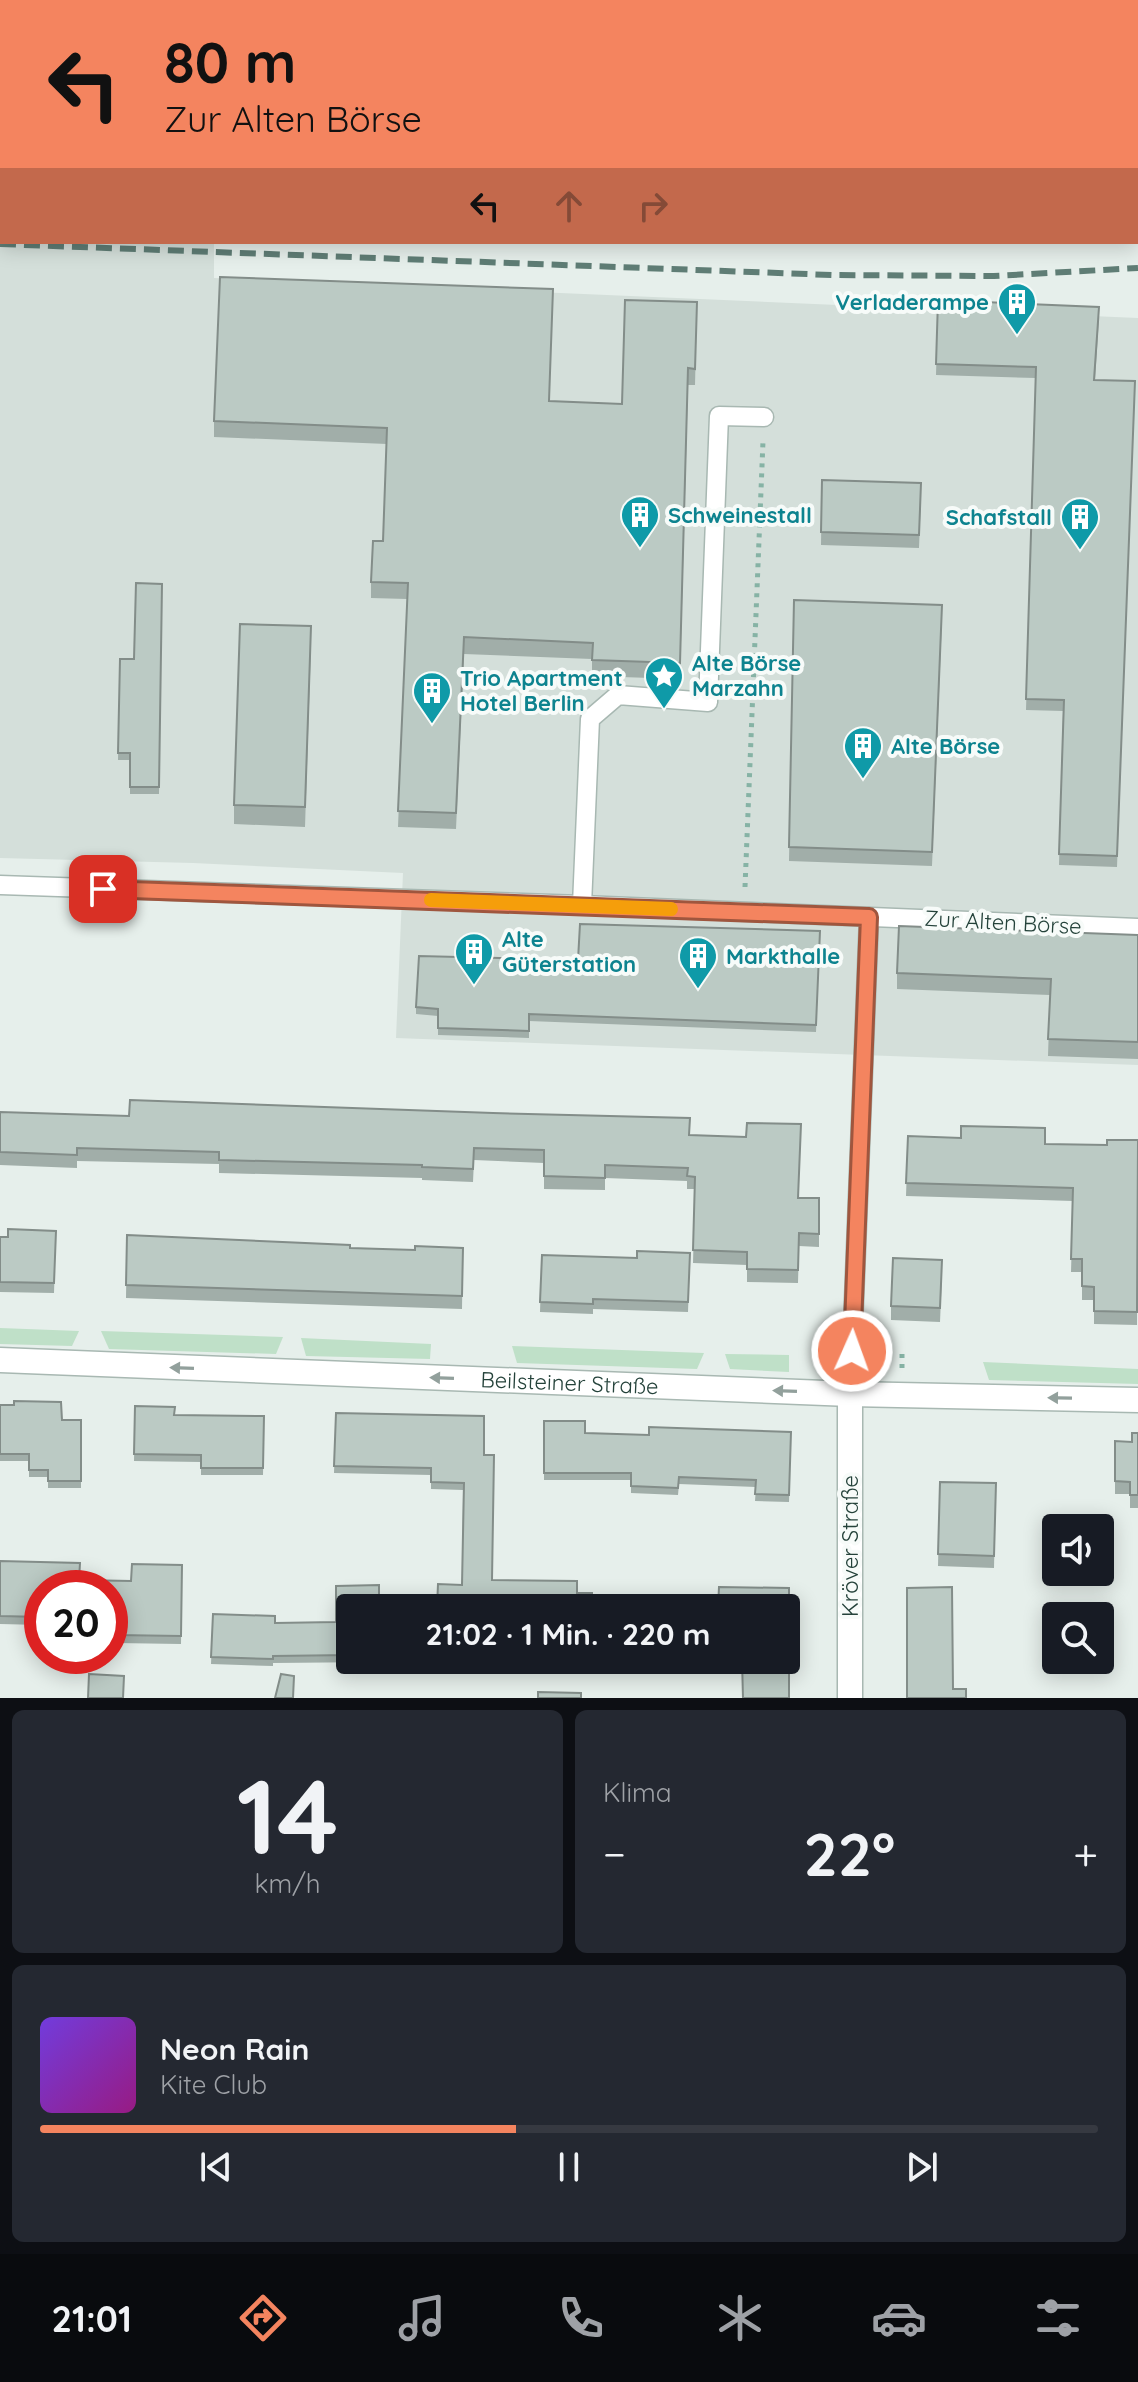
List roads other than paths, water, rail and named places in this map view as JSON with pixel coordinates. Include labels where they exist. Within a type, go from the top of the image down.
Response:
[{"type":"street","name":"Beilsteiner Straße","points":[[0,1360],[850,1394],[1138,1400]]},
{"type":"street","name":"Kröver Straße","points":[[850,1394],[850,1698]]},
{"type":"lane","points":[[582,905],[590,719],[618,695],[708,702],[719,416],[764,417]]},
{"type":"lane","name":"Zur Alten Börse","points":[[0,885],[1138,928]]},
{"type":"lane","points":[[852,1351],[869,917]]},
{"type":"railway","points":[[0,244],[832,275],[994,276],[1138,268]]},
{"type":"place","name":"Verladerampe","points":[[1017,336]]},
{"type":"place","name":"Schweinestall","points":[[640,549]]},
{"type":"place","name":"Schafstall","points":[[1080,551]]},
{"type":"place","name":"Alte Börse Marzahn","points":[[664,710]]},
{"type":"place","name":"Trio Apartment Hotel Berlin","points":[[432,725]]},
{"type":"place","name":"Alte Börse","points":[[863,780]]},
{"type":"place","name":"Alte Güterstation","points":[[474,986]]},
{"type":"place","name":"Markthalle","points":[[698,990]]}]
